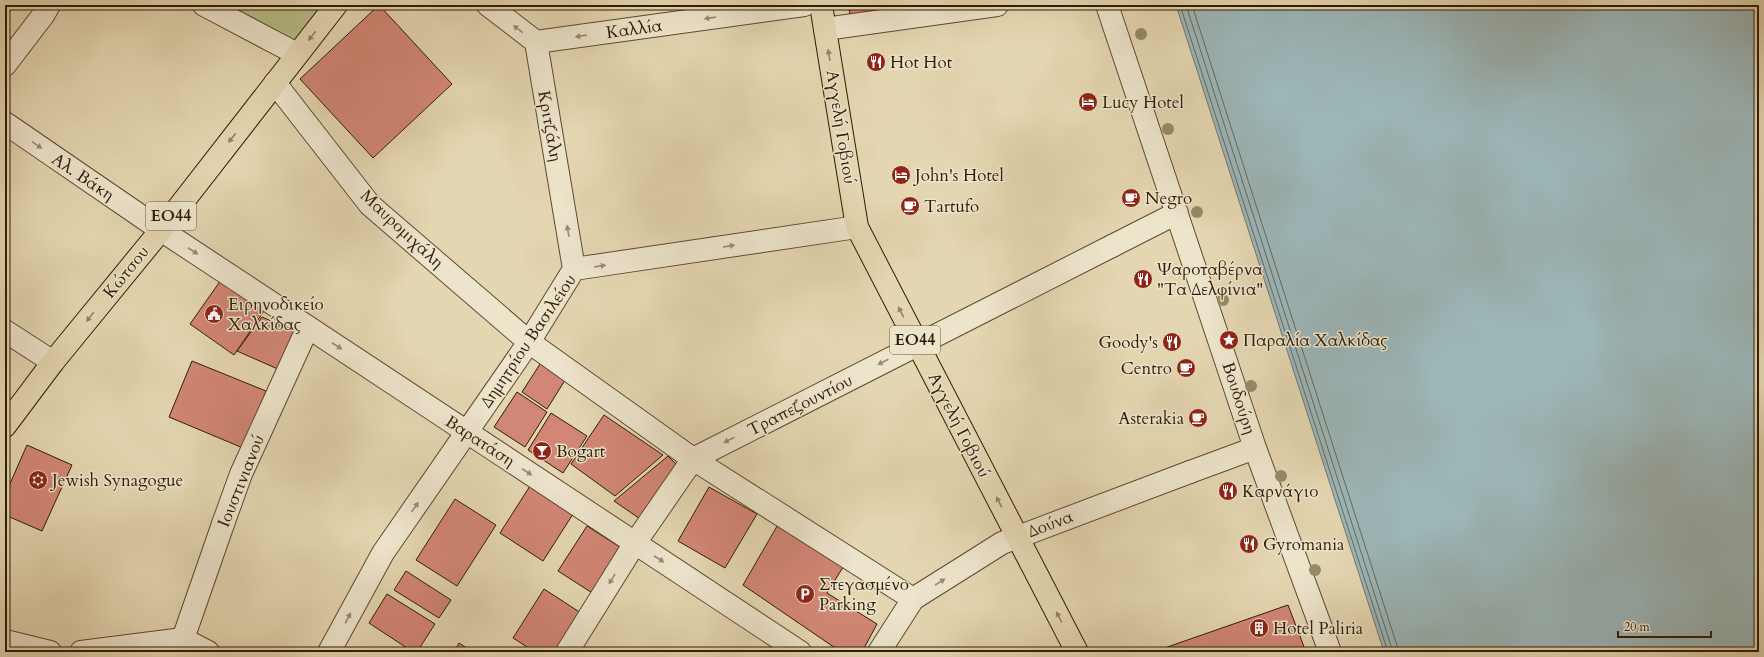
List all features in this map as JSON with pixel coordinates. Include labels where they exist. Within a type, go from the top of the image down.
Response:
[{"type":"main road","name":"Κώτσου","points":[[5,426],[53,362],[161,230],[336,5]]},
{"type":"main road","name":"Αγγελή Γοβιού","points":[[821,5],[856,227],[1077,652]]},
{"type":"street","points":[[5,65],[44,14],[48,5]]},
{"type":"street","points":[[204,5],[297,54]]},
{"type":"street","points":[[488,5],[536,42]]},
{"type":"street","name":"Καλλία","points":[[536,42],[804,5]]},
{"type":"street","points":[[825,28],[997,5]]},
{"type":"street","name":"Βουδούρη","points":[[1107,5],[1255,448],[1330,652]]},
{"type":"street","name":"Κριτζάλη","points":[[536,42],[574,270]]},
{"type":"street","name":"Μαυρομιχάλη","points":[[275,83],[370,205],[529,342],[693,459],[913,599]]},
{"type":"street","name":"Αλ. Βάκη","points":[[5,124],[161,230]]},
{"type":"street","name":"Τραπεζουντίου","points":[[567,652],[635,543],[693,459],[1177,213]]},
{"type":"street","name":"Δημητρίου Βασιλείου","points":[[329,652],[383,553],[529,342],[574,270],[856,227]]},
{"type":"street","name":"Βαρατάση","points":[[161,230],[800,652]]},
{"type":"street","name":"Ιουστινιανού","points":[[183,639],[241,474],[308,327]]},
{"type":"street","points":[[5,331],[53,362]]},
{"type":"street","name":"Δούνα","points":[[879,652],[913,599],[1002,543],[1255,448]]},
{"type":"street","points":[[81,652],[183,639],[208,652]]},
{"type":"street","points":[[5,641],[50,652]]},
{"type":"green space","points":[[204,5],[335,5],[297,54]]},
{"type":"water","points":[[1176,5],[1759,5],[1759,652],[1384,652]]},
{"type":"building","points":[[379,5],[452,84],[373,158],[300,79]]},
{"type":"building","points":[[849,5],[903,5],[850,15]]},
{"type":"building","points":[[221,280],[264,311],[234,355],[190,324]]},
{"type":"building","points":[[262,317],[296,332],[280,370],[237,351]]},
{"type":"building","points":[[192,361],[266,391],[243,448],[169,417]]},
{"type":"building","points":[[542,361],[567,377],[547,409],[522,392]]},
{"type":"building","points":[[517,392],[547,412],[525,447],[494,427]]},
{"type":"building","points":[[551,413],[587,436],[563,473],[528,450]]},
{"type":"building","points":[[604,415],[663,455],[615,496],[571,464]]},
{"type":"building","name":"Jewish Synagogue","points":[[27,445],[72,465],[42,531],[5,515],[5,495]]},
{"type":"building","points":[[668,456],[681,469],[646,523],[614,501]]},
{"type":"building","points":[[530,486],[573,514],[543,561],[500,533]]},
{"type":"building","points":[[709,487],[757,514],[725,568],[678,541]]},
{"type":"building","points":[[455,499],[496,525],[457,586],[416,560]]},
{"type":"building","points":[[780,521],[845,564],[827,593],[877,624],[862,652],[841,652],[743,585]]},
{"type":"building","points":[[587,526],[626,551],[597,596],[558,571]]},
{"type":"building","points":[[406,571],[451,600],[439,618],[394,590]]},
{"type":"building","points":[[544,589],[581,613],[556,652],[535,652],[513,638]]},
{"type":"building","points":[[387,594],[435,624],[417,652],[413,652],[369,623]]},
{"type":"building","name":"Hotel Paliria","points":[[1288,605],[1306,652],[1153,652]]},
{"type":"building","points":[[459,643],[473,652],[454,652]]},
{"type":"place","name":"Hot Hot","points":[[876,62]]},
{"type":"place","name":"Lucy Hotel","points":[[1088,102]]},
{"type":"place","name":"John's Hotel","points":[[901,175]]},
{"type":"place","name":"Negro","points":[[1131,198]]},
{"type":"place","name":"Tartufo","points":[[910,206]]},
{"type":"place","name":"Ψαροταβέρνα \"Τα Δελφίνια\"","points":[[1143,279]]},
{"type":"place","name":"Ειρηνοδικείο Χαλκίδας","points":[[214,314]]},
{"type":"place","name":"Παραλία Χαλκίδας","points":[[1229,340]]},
{"type":"place","name":"Goody's","points":[[1172,342]]},
{"type":"place","name":"Centro","points":[[1186,368]]},
{"type":"place","name":"Asterakia","points":[[1198,418]]},
{"type":"place","name":"Bogart","points":[[542,451]]},
{"type":"place","name":"Jewish Synagogue","points":[[38,480]]},
{"type":"place","name":"Καρνάγιο","points":[[1228,491]]},
{"type":"place","name":"Gyromania","points":[[1249,544]]},
{"type":"place","name":"Στεγασμένο Parking","points":[[805,594]]},
{"type":"place","name":"Hotel Paliria","points":[[1259,628]]}]
